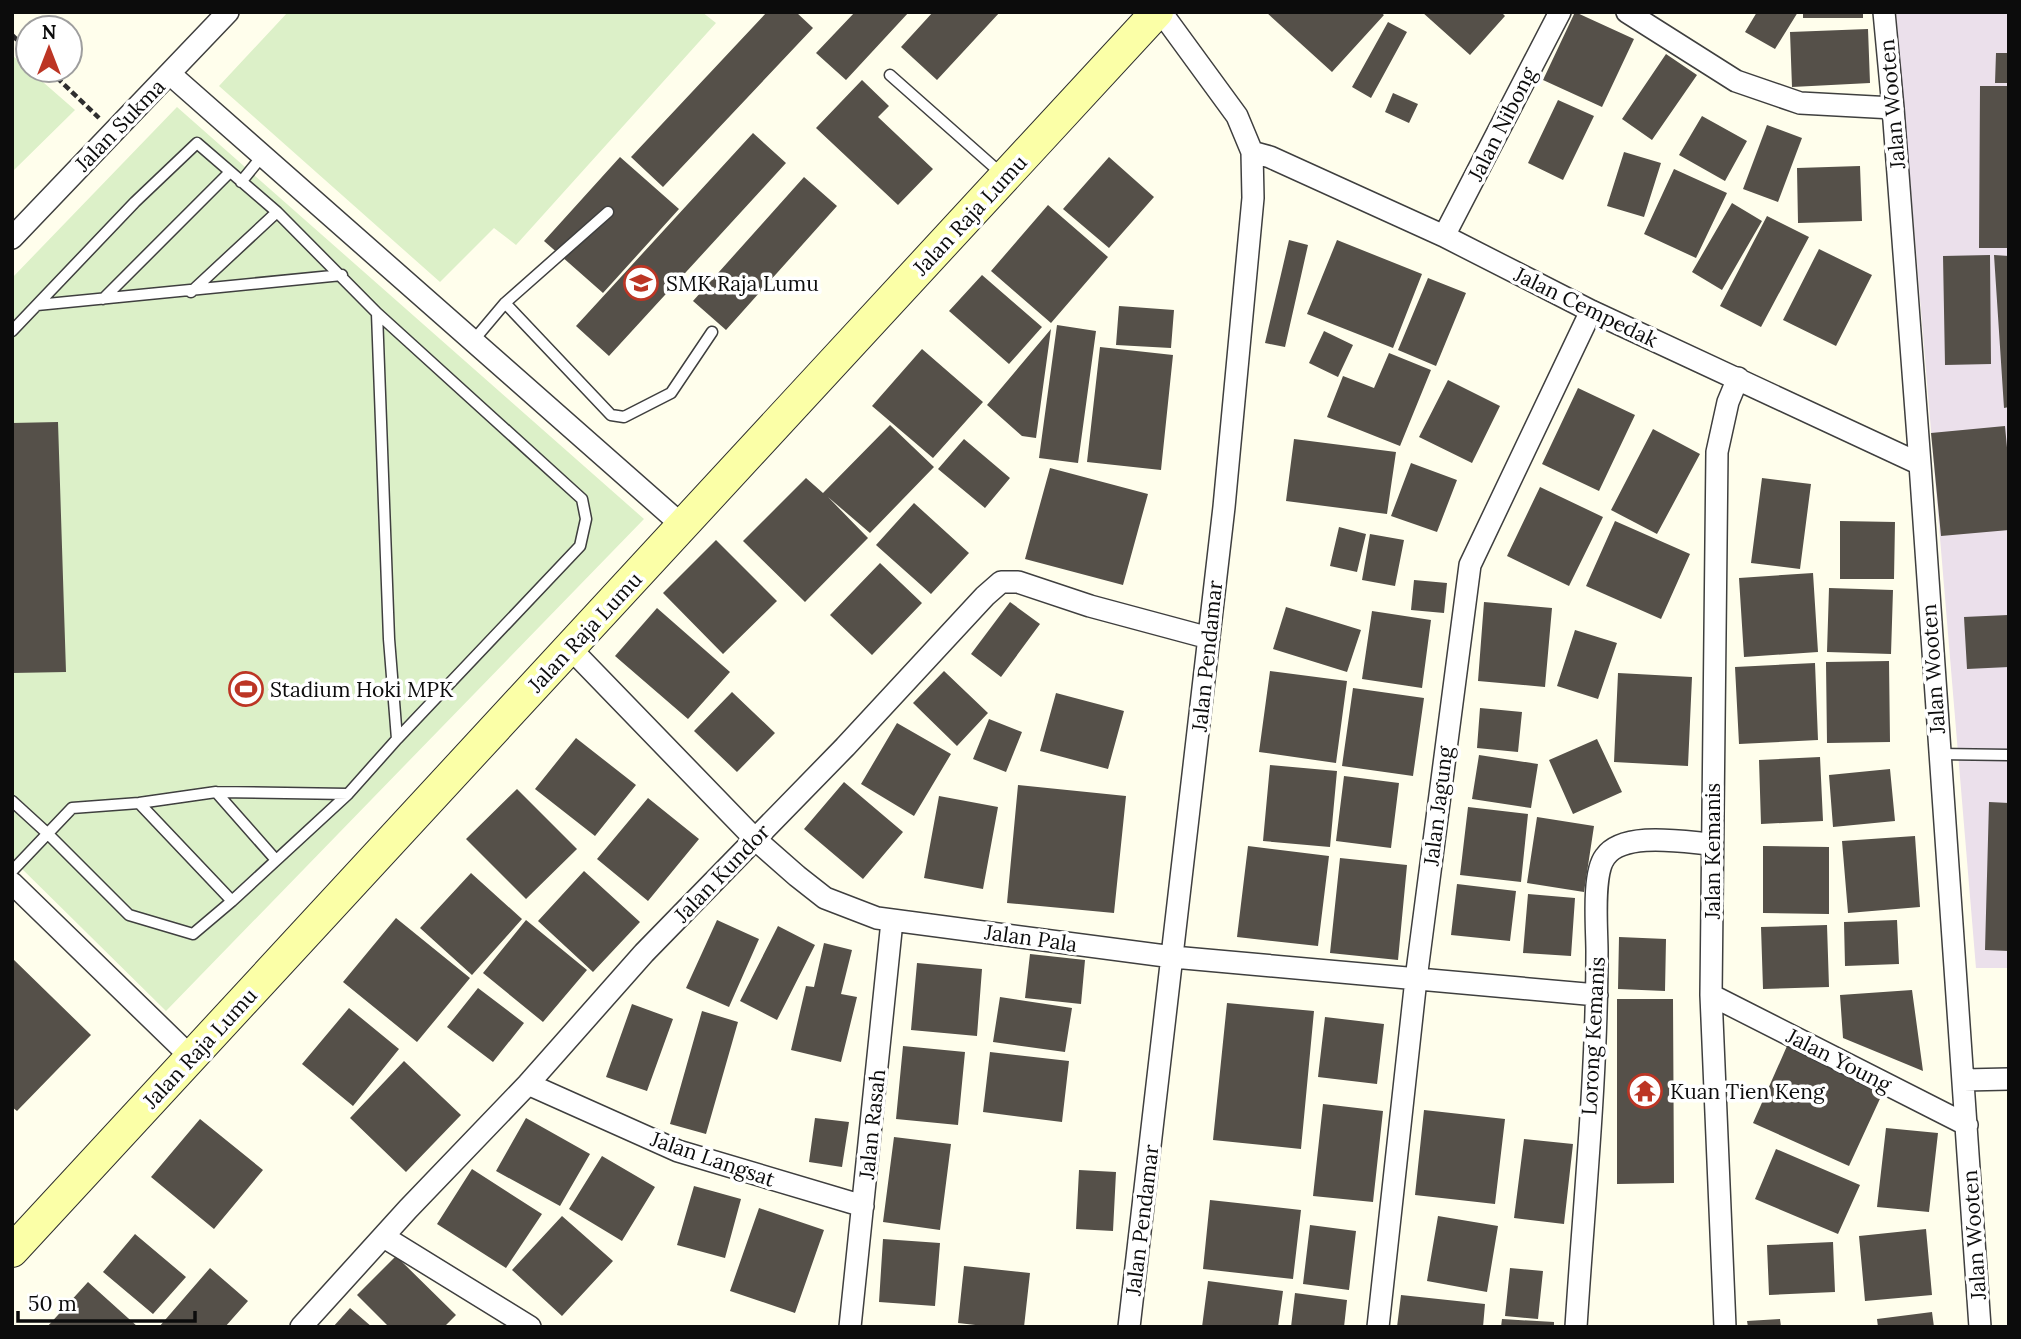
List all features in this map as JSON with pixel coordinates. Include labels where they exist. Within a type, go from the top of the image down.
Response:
[{"type":"street","name":"Jalan Sukma","points":[[12,238],[228,12]]},
{"type":"street","name":"Jalan Pendamar","points":[[1129,1327],[1209,638],[1253,198],[1252,152],[1237,116],[1159,12]]},
{"type":"street","name":"Jalan Raja Lumu","points":[[12,1251],[1159,12]]},
{"type":"street","name":"Jalan Nibong","points":[[1444,236],[1560,12]]},
{"type":"street","points":[[1627,12],[1736,81],[1800,103],[1893,108]]},
{"type":"street","name":"Jalan Wooten","points":[[1884,12],[1920,464],[1980,1327]]},
{"type":"street","points":[[170,74],[682,526]]},
{"type":"street","name":"Jalan Cempedak","points":[[1252,152],[1270,157],[1444,236],[1591,311],[1920,464]]},
{"type":"street","name":"Jalan Jagung","points":[[1378,1327],[1416,979],[1470,565],[1591,311]]},
{"type":"street","name":"Jalan Kemanis","points":[[1725,1327],[1711,995],[1711,844],[1717,452],[1728,402],[1738,378]]},
{"type":"street","name":"Jalan Kundor","points":[[301,1327],[408,1209],[528,1084],[645,953],[1001,582],[1018,582],[1102,610],[1209,638]]},
{"type":"street","name":"Jalan Pala","points":[[570,648],[755,839],[825,898],[877,918],[1173,957],[1597,995]]},
{"type":"street","name":"Lorong Kemanis","points":[[1577,1327],[1597,995],[1597,884],[1604,858],[1615,848],[1647,839],[1711,844]]},
{"type":"street","points":[[12,883],[191,1058]]},
{"type":"street","name":"Jalan Rasah","points":[[850,1327],[892,921]]},
{"type":"street","name":"Jalan Young","points":[[1711,995],[1967,1125]]},
{"type":"street","points":[[1964,1080],[2009,1079]]},
{"type":"street","name":"Jalan Langsat","points":[[528,1084],[678,1151],[863,1206]]},
{"type":"street","points":[[384,1237],[530,1327]]},
{"type":"lane","points":[[890,75],[1006,177]]},
{"type":"lane","points":[[12,331],[135,202],[197,142],[278,212],[377,313],[582,499],[586,519],[580,546],[348,794],[193,934],[129,915],[12,801]]},
{"type":"lane","points":[[241,182],[262,155]]},
{"type":"lane","points":[[103,299],[230,172]]},
{"type":"lane","points":[[191,292],[278,212]]},
{"type":"lane","points":[[473,341],[505,303],[607,212]]},
{"type":"lane","points":[[37,305],[191,292],[342,275]]},
{"type":"lane","points":[[505,303],[611,415],[624,417],[671,393],[712,332]]},
{"type":"lane","points":[[377,313],[389,639],[397,739]]},
{"type":"lane","points":[[1939,754],[2009,755]]},
{"type":"lane","points":[[12,870],[72,808],[139,803],[216,792],[348,794]]},
{"type":"lane","points":[[216,792],[276,860]]},
{"type":"lane","points":[[139,803],[232,901]]},
{"type":"path","points":[[63,84],[113,132]]},
{"type":"shaded area","points":[[1896,12],[2009,12],[2009,968],[1976,968]]},
{"type":"green space","points":[[288,12],[702,12],[716,23],[516,245],[494,228],[440,282],[219,86]]},
{"type":"green space","points":[[12,55],[14,84],[45,84],[75,110],[12,172]]},
{"type":"green space","name":"Stadium Hoki MPK","points":[[177,107],[644,519],[166,1011],[12,859],[12,278]]},
{"type":"building","points":[[767,12],[796,12],[813,28],[663,187],[631,157]]},
{"type":"building","points":[[855,12],[909,12],[846,80],[816,53]]},
{"type":"building","points":[[933,12],[1000,12],[937,80],[901,47]]},
{"type":"building","points":[[1266,12],[1380,12],[1384,15],[1332,72]]},
{"type":"building","points":[[1422,12],[1501,12],[1505,16],[1470,55]]},
{"type":"building","points":[[1575,12],[1634,39],[1602,107],[1543,80]]},
{"type":"building","points":[[1757,12],[1798,12],[1775,49],[1745,32]]},
{"type":"building","points":[[1803,12],[1863,12],[1863,18],[1803,18]]},
{"type":"building","points":[[1388,22],[1407,32],[1371,98],[1352,87]]},
{"type":"building","points":[[1868,29],[1870,83],[1792,87],[1790,32]]},
{"type":"building","points":[[1996,53],[2009,53],[2009,83],[1995,83]]},
{"type":"building","points":[[1666,54],[1697,75],[1652,140],[1622,119]]},
{"type":"building","points":[[862,80],[889,106],[878,117],[933,169],[898,205],[816,128]]},
{"type":"building","points":[[1980,86],[2009,86],[2009,248],[1979,248]]},
{"type":"building","points":[[1393,93],[1418,104],[1409,123],[1385,112]]},
{"type":"building","points":[[1558,100],[1594,116],[1563,180],[1528,163]]},
{"type":"building","points":[[1702,116],[1747,141],[1725,181],[1679,155]]},
{"type":"building","points":[[1767,125],[1802,138],[1778,202],[1743,189]]},
{"type":"building","points":[[753,133],[786,163],[609,356],[576,326]]},
{"type":"building","points":[[1624,152],[1661,163],[1644,217],[1607,206]]},
{"type":"building","points":[[620,157],[679,209],[603,293],[544,241]]},
{"type":"building","points":[[1109,157],[1154,197],[1109,248],[1063,209]]},
{"type":"building","points":[[1860,166],[1862,221],[1798,223],[1797,168]]},
{"type":"building","points":[[1674,169],[1727,193],[1696,258],[1644,234]]},
{"type":"building","points":[[804,177],[837,206],[726,330],[693,301]]},
{"type":"building","points":[[1732,203],[1762,221],[1722,290],[1692,272]]},
{"type":"building","points":[[1048,205],[1108,257],[1051,323],[991,271]]},
{"type":"building","points":[[1767,216],[1809,237],[1761,327],[1720,306]]},
{"type":"building","points":[[1289,240],[1308,245],[1285,347],[1265,343]]},
{"type":"building","points":[[1337,240],[1422,274],[1393,348],[1307,314]]},
{"type":"building","points":[[1819,249],[1872,275],[1836,346],[1783,320]]},
{"type":"building","points":[[1990,255],[1991,364],[1945,365],[1943,256]]},
{"type":"building","points":[[1994,255],[2009,256],[2009,407],[2004,408]]},
{"type":"building","points":[[982,275],[1042,327],[1009,364],[949,311]]},
{"type":"building","points":[[1428,278],[1466,293],[1436,366],[1398,350]]},
{"type":"building","points":[[1119,306],[1174,310],[1171,348],[1116,345]]},
{"type":"building","points":[[1057,325],[1096,331],[1078,463],[1039,458]]},
{"type":"building","points":[[1051,329],[1036,438],[1022,436],[987,405]]},
{"type":"building","points":[[1324,331],[1353,345],[1338,377],[1309,363]]},
{"type":"building","points":[[1100,347],[1173,355],[1161,470],[1087,462]]},
{"type":"building","points":[[922,349],[983,402],[933,458],[872,406]]},
{"type":"building","points":[[1389,353],[1431,370],[1400,446],[1327,417],[1343,376],[1374,388]]},
{"type":"building","points":[[1448,380],[1500,406],[1472,463],[1419,437]]},
{"type":"building","points":[[1578,388],[1635,415],[1599,491],[1542,464]]},
{"type":"building","points":[[58,422],[66,672],[12,673],[12,423]]},
{"type":"building","points":[[890,425],[934,467],[870,533],[828,497],[868,538],[805,602],[743,541],[806,478],[823,493]]},
{"type":"building","points":[[2005,426],[2009,469],[2009,530],[1941,536],[1931,433]]},
{"type":"building","points":[[1653,429],[1700,454],[1657,534],[1611,510]]},
{"type":"building","points":[[964,439],[1010,478],[985,508],[938,469]]},
{"type":"building","points":[[1294,439],[1396,452],[1387,514],[1286,501]]},
{"type":"building","points":[[1411,463],[1457,480],[1437,532],[1391,516]]},
{"type":"building","points":[[1050,468],[1148,494],[1123,585],[1025,559]]},
{"type":"building","points":[[1762,478],[1811,484],[1800,569],[1751,563]]},
{"type":"building","points":[[1540,487],[1603,517],[1569,586],[1507,556]]},
{"type":"building","points":[[914,503],[969,553],[931,594],[876,545]]},
{"type":"building","points":[[1615,521],[1690,554],[1661,619],[1586,586]]},
{"type":"building","points":[[1840,521],[1895,522],[1894,579],[1840,579]]},
{"type":"building","points":[[1339,527],[1366,534],[1357,572],[1330,566]]},
{"type":"building","points":[[1370,534],[1404,540],[1395,586],[1362,580]]},
{"type":"building","points":[[716,540],[777,601],[723,654],[663,593]]},
{"type":"building","points":[[880,563],[922,603],[872,655],[830,615]]},
{"type":"building","points":[[1813,573],[1818,652],[1744,657],[1739,578]]},
{"type":"building","points":[[1414,580],[1447,583],[1444,613],[1411,610]]},
{"type":"building","points":[[1829,588],[1893,590],[1891,654],[1827,652]]},
{"type":"building","points":[[1010,602],[1040,624],[1001,677],[971,654]]},
{"type":"building","points":[[1484,602],[1552,608],[1545,687],[1478,681]]},
{"type":"building","points":[[1286,607],[1361,630],[1347,672],[1273,649]]},
{"type":"building","points":[[657,608],[730,672],[688,719],[615,656]]},
{"type":"building","points":[[1372,611],[1431,620],[1422,688],[1362,679]]},
{"type":"building","points":[[2008,615],[2009,667],[1967,669],[1964,617]]},
{"type":"building","points":[[1575,630],[1617,643],[1598,699],[1557,686]]},
{"type":"building","points":[[1889,661],[1890,742],[1827,743],[1826,662]]},
{"type":"building","points":[[1815,663],[1818,740],[1739,744],[1735,667]]},
{"type":"building","points":[[944,671],[988,713],[957,746],[913,703]]},
{"type":"building","points":[[1270,671],[1347,681],[1336,763],[1259,752]]},
{"type":"building","points":[[1618,673],[1692,677],[1688,766],[1614,762]]},
{"type":"building","points":[[1353,688],[1424,698],[1413,776],[1342,766]]},
{"type":"building","points":[[732,692],[775,733],[737,772],[694,731]]},
{"type":"building","points":[[1056,693],[1124,711],[1108,769],[1040,751]]},
{"type":"building","points":[[1480,708],[1522,712],[1518,752],[1477,748]]},
{"type":"building","points":[[989,719],[1022,732],[1006,772],[973,759]]},
{"type":"building","points":[[897,723],[951,754],[914,816],[861,784]]},
{"type":"building","points":[[576,738],[636,785],[595,836],[535,789]]},
{"type":"building","points":[[1597,739],[1622,792],[1573,814],[1549,760]]},
{"type":"building","points":[[1479,755],[1538,764],[1531,808],[1472,799]]},
{"type":"building","points":[[1820,757],[1823,821],[1761,824],[1759,760]]},
{"type":"building","points":[[1270,765],[1337,771],[1330,847],[1263,841]]},
{"type":"building","points":[[1890,769],[1895,821],[1833,827],[1829,775]]},
{"type":"building","points":[[1344,776],[1399,783],[1391,848],[1336,841]]},
{"type":"building","points":[[844,782],[903,832],[863,879],[804,829]]},
{"type":"building","points":[[1018,785],[1126,796],[1114,913],[1007,903]]},
{"type":"building","points":[[517,789],[577,849],[526,899],[466,839]]},
{"type":"building","points":[[939,796],[998,807],[983,889],[924,878]]},
{"type":"building","points":[[648,798],[699,839],[648,901],[597,859]]},
{"type":"building","points":[[1989,802],[2009,803],[2009,951],[1985,950]]},
{"type":"building","points":[[1468,807],[1528,814],[1521,882],[1460,875]]},
{"type":"building","points":[[1537,817],[1594,826],[1584,892],[1527,883]]},
{"type":"building","points":[[1915,836],[1920,907],[1848,913],[1842,841]]},
{"type":"building","points":[[1248,846],[1329,856],[1318,946],[1237,937]]},
{"type":"building","points":[[1763,846],[1829,847],[1829,914],[1763,913]]},
{"type":"building","points":[[1340,858],[1407,865],[1398,960],[1330,953]]},
{"type":"building","points":[[584,871],[640,922],[593,972],[538,921]]},
{"type":"building","points":[[471,873],[522,919],[472,975],[420,928]]},
{"type":"building","points":[[1457,884],[1516,891],[1510,941],[1451,935]]},
{"type":"building","points":[[1528,894],[1575,898],[1571,956],[1523,953]]},
{"type":"building","points":[[396,918],[470,978],[417,1042],[343,982]]},
{"type":"building","points":[[526,920],[587,970],[543,1022],[483,973]]},
{"type":"building","points":[[717,920],[759,939],[729,1007],[686,988]]},
{"type":"building","points":[[1897,920],[1899,964],[1845,966],[1844,922]]},
{"type":"building","points":[[1827,925],[1829,987],[1763,989],[1761,927]]},
{"type":"building","points":[[778,926],[815,945],[777,1020],[740,1001]]},
{"type":"building","points":[[1619,937],[1666,939],[1665,991],[1618,989]]},
{"type":"building","points":[[824,943],[852,950],[841,994],[857,997],[841,1062],[791,1050],[806,986],[814,987]]},
{"type":"building","points":[[1030,954],[1085,960],[1081,1004],[1025,998]]},
{"type":"building","points":[[12,958],[91,1035],[17,1111],[12,1107]]},
{"type":"building","points":[[917,963],[982,969],[977,1036],[911,1030]]},
{"type":"building","points":[[478,988],[524,1023],[493,1062],[447,1027]]},
{"type":"building","points":[[1912,990],[1923,1071],[1843,1038],[1840,995]]},
{"type":"building","points":[[1000,997],[1072,1008],[1065,1052],[993,1042]]},
{"type":"building","name":"Kuan Tien Keng","points":[[1617,999],[1673,999],[1674,1183],[1617,1184]]},
{"type":"building","points":[[1227,1003],[1314,1011],[1301,1149],[1213,1140]]},
{"type":"building","points":[[632,1004],[673,1019],[647,1091],[606,1077]]},
{"type":"building","points":[[349,1008],[399,1049],[353,1106],[302,1064]]},
{"type":"building","points":[[702,1011],[738,1022],[706,1134],[670,1124]]},
{"type":"building","points":[[1325,1017],[1384,1024],[1377,1084],[1318,1077]]},
{"type":"building","points":[[903,1046],[965,1052],[958,1125],[896,1119]]},
{"type":"building","points":[[1787,1046],[1884,1090],[1849,1166],[1753,1123]]},
{"type":"building","points":[[990,1052],[1069,1061],[1062,1122],[983,1112]]},
{"type":"building","points":[[404,1061],[461,1115],[406,1172],[350,1118]]},
{"type":"building","points":[[1323,1104],[1383,1111],[1373,1202],[1313,1196]]},
{"type":"building","points":[[1424,1110],[1505,1119],[1495,1204],[1415,1195]]},
{"type":"building","points":[[526,1118],[590,1154],[560,1206],[496,1171]]},
{"type":"building","points":[[815,1118],[849,1122],[842,1167],[809,1162]]},
{"type":"building","points":[[200,1119],[263,1170],[214,1229],[151,1177]]},
{"type":"building","points":[[1886,1128],[1938,1133],[1929,1212],[1877,1207]]},
{"type":"building","points":[[894,1137],[951,1144],[940,1230],[883,1222]]},
{"type":"building","points":[[1524,1139],[1573,1144],[1564,1224],[1514,1218]]},
{"type":"building","points":[[1776,1149],[1860,1185],[1838,1234],[1755,1199]]},
{"type":"building","points":[[602,1156],[655,1187],[622,1241],[569,1209]]},
{"type":"building","points":[[472,1169],[542,1214],[506,1268],[437,1224]]},
{"type":"building","points":[[1079,1170],[1116,1172],[1113,1231],[1076,1229]]},
{"type":"building","points":[[694,1186],[741,1199],[725,1258],[677,1245]]},
{"type":"building","points":[[1210,1200],[1301,1210],[1293,1279],[1203,1269]]},
{"type":"building","points":[[759,1208],[824,1230],[795,1313],[730,1291]]},
{"type":"building","points":[[562,1216],[613,1261],[562,1316],[512,1270]]},
{"type":"building","points":[[1438,1216],[1498,1226],[1487,1292],[1427,1281]]},
{"type":"building","points":[[1310,1225],[1356,1231],[1349,1290],[1303,1284]]},
{"type":"building","points":[[1926,1229],[1932,1295],[1865,1301],[1859,1236]]},
{"type":"building","points":[[135,1234],[186,1277],[153,1314],[103,1272]]},
{"type":"building","points":[[883,1239],[940,1243],[935,1306],[879,1302]]},
{"type":"building","points":[[1833,1242],[1835,1292],[1769,1295],[1767,1245]]},
{"type":"building","points":[[396,1256],[456,1315],[444,1327],[389,1327],[357,1295]]},
{"type":"building","points":[[964,1266],[1030,1273],[1024,1327],[958,1323]]},
{"type":"building","points":[[210,1268],[248,1301],[225,1327],[159,1327]]},
{"type":"building","points":[[1510,1268],[1543,1271],[1538,1319],[1505,1316]]},
{"type":"building","points":[[1208,1281],[1283,1291],[1278,1327],[1202,1327]]},
{"type":"building","points":[[88,1282],[138,1327],[47,1327]]},
{"type":"building","points":[[1295,1293],[1347,1300],[1344,1327],[1291,1327]]},
{"type":"building","points":[[1401,1295],[1485,1304],[1483,1327],[1397,1327]]},
{"type":"building","points":[[350,1308],[372,1327],[333,1327]]},
{"type":"building","points":[[1932,1312],[1934,1327],[1878,1327],[1877,1319]]},
{"type":"building","points":[[1502,1319],[1554,1322],[1554,1327],[1501,1327]]},
{"type":"building","points":[[1780,1319],[1781,1327],[1748,1327],[1747,1321]]},
{"type":"place","name":"SMK Raja Lumu","points":[[641,283]]},
{"type":"place","name":"Stadium Hoki MPK","points":[[246,689]]},
{"type":"place","name":"Kuan Tien Keng","points":[[1645,1091]]}]
